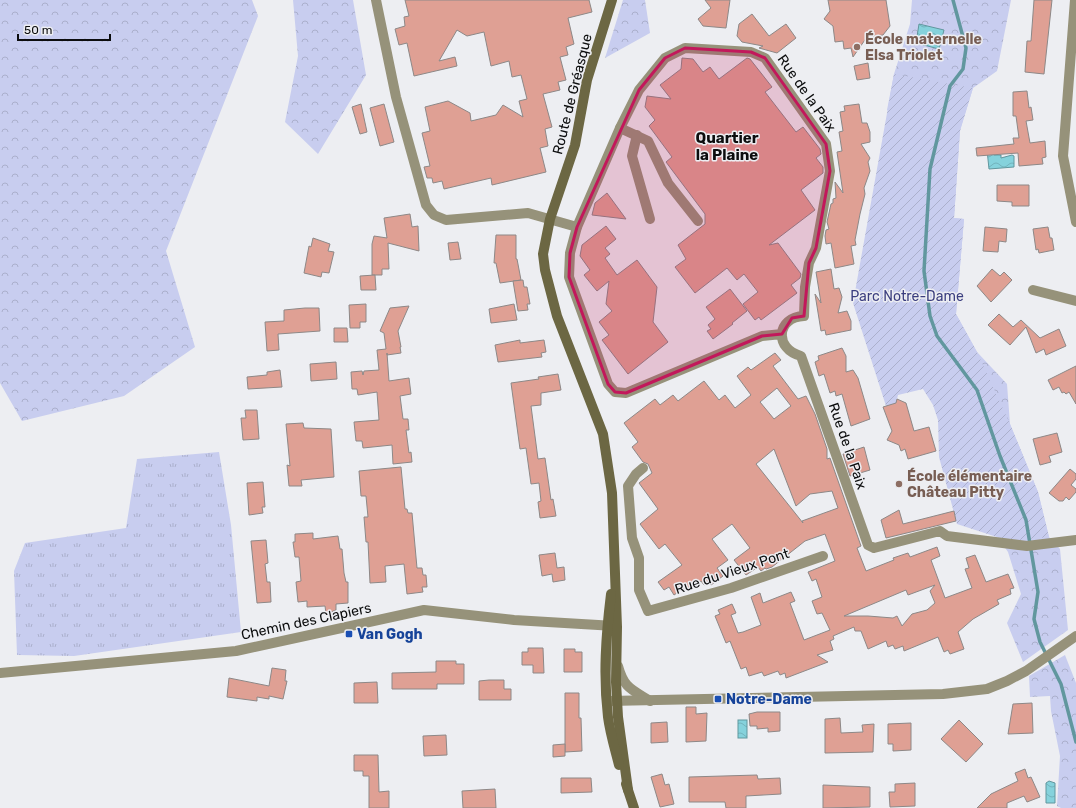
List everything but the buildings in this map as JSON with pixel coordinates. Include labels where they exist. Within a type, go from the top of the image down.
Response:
[{"type":"street","points":[[376,0],[396,97],[426,205],[434,215],[446,220],[528,213],[577,227]]},
{"type":"street","name":"Route de Gréasque","points":[[612,0],[587,80],[575,145],[550,219],[543,254],[545,270],[558,316],[603,434],[612,493],[614,562],[612,626]]},
{"type":"street","points":[[1075,0],[1063,156],[1076,222]]},
{"type":"street","name":"Rue de la Paix","points":[[782,334],[762,336],[626,393],[615,392],[608,384],[569,277],[570,253],[577,227],[620,128],[639,90],[665,58],[685,48],[751,52],[765,58],[826,144],[830,171],[816,248],[809,263],[805,287],[804,316],[792,318],[783,328],[782,334],[785,346],[794,354],[801,356],[868,545],[874,548],[940,531],[947,536],[1031,546],[1076,540]]},
{"type":"street","points":[[620,128],[648,141],[668,183],[698,221]]},
{"type":"street","points":[[637,135],[632,156],[650,219]]},
{"type":"street","points":[[1033,290],[1076,301]]},
{"type":"street","name":"Rue du Vieux Pont","points":[[643,468],[636,474],[628,486],[632,538],[638,558],[639,590],[648,611],[731,588],[823,556]]},
{"type":"street","name":"Chemin des Clapiers","points":[[0,673],[236,650],[424,610],[514,620],[612,626]]},
{"type":"street","points":[[612,626],[618,701],[628,790]]},
{"type":"street","points":[[612,626],[605,659],[608,719],[619,765],[634,808]]},
{"type":"street","points":[[607,701],[943,694],[987,689],[1026,671],[1064,646],[1076,636]]},
{"type":"street","points":[[616,661],[621,680],[630,689],[650,700]]},
{"type":"highlighted area","points":[[685,48],[751,52],[765,58],[826,144],[830,171],[816,248],[809,263],[804,316],[792,318],[782,334],[762,336],[626,393],[615,392],[608,384],[569,277],[570,253],[577,227],[639,90],[665,58]]},
{"type":"green space","points":[[0,0],[252,0],[258,16],[166,251],[195,347],[124,396],[22,421],[0,383]]},
{"type":"green space","points":[[293,0],[353,0],[366,75],[318,154],[285,122],[298,56]]},
{"type":"green space","points":[[623,0],[645,0],[650,33],[605,58]]},
{"type":"green space","points":[[912,0],[1011,0],[997,71],[973,88],[960,130],[954,218],[964,219],[956,314],[977,352],[1007,384],[1010,424],[1038,492],[1049,537],[1060,549],[1068,630],[1023,662],[1007,623],[1021,594],[1008,552],[980,512],[923,120],[887,110],[894,74],[910,24]]},
{"type":"green space","name":"Parc Notre-Dame","points":[[894,74],[973,88],[960,131],[954,218],[964,219],[956,314],[977,352],[1010,424],[1038,492],[1049,537],[1009,541],[957,524],[939,457],[938,420],[933,405],[923,389],[898,395],[896,403],[886,406],[853,303]]},
{"type":"green space","points":[[219,452],[231,525],[241,632],[74,656],[17,655],[14,571],[25,543],[126,528],[137,459]]},
{"type":"green space","points":[[1065,655],[1076,683],[1076,808],[1061,808],[1057,806],[1060,756],[1051,711],[1050,696],[1030,697],[1029,676]]},
{"type":"water","points":[[919,24],[944,30],[939,49],[916,43]]},
{"type":"water","points":[[993,149],[994,155],[1001,155],[1001,158],[1012,155],[1014,156],[1014,167],[989,169],[987,150]]},
{"type":"water","points":[[738,720],[747,720],[747,738],[738,738]]},
{"type":"water","points":[[1049,781],[1055,783],[1055,803],[1046,803],[1046,783]]},
{"type":"waterway","points":[[953,0],[966,48],[963,69],[950,86],[930,169],[924,271],[930,316],[937,336],[977,390],[1000,456],[1026,520],[1038,592],[1034,619],[1040,642],[1061,684],[1076,742]]},
{"type":"place","name":"École maternelle Elsa Triolet","points":[[857,47]]},
{"type":"place","name":"École élémentaire Château Pitty","points":[[899,484]]},
{"type":"place","name":"Van Gogh","points":[[349,634]]},
{"type":"place","name":"Notre-Dame","points":[[718,699]]},
{"type":"district","name":"Quartier la Plaine","points":[[727,146]]}]
